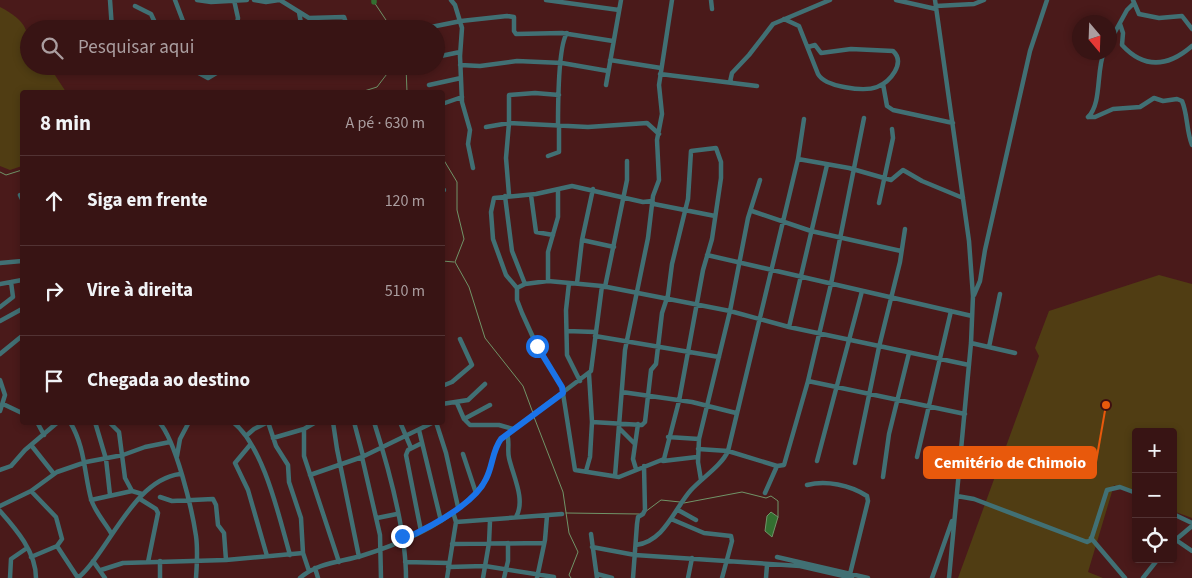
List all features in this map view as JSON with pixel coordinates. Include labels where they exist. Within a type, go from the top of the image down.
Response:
[{"type":"street","points":[[110,0],[111,20]]},
{"type":"street","points":[[175,0],[183,20]]},
{"type":"street","points":[[197,0],[210,2],[247,0]]},
{"type":"street","points":[[254,0],[270,2],[279,0],[309,18],[344,17],[345,20]]},
{"type":"street","points":[[450,0],[455,6],[456,15],[461,21],[462,28],[460,52],[462,97],[470,130],[468,144],[473,168]]},
{"type":"street","points":[[546,0],[619,10]]},
{"type":"street","points":[[606,85],[621,0]]},
{"type":"street","points":[[615,476],[627,340],[648,238],[652,201],[659,180],[657,140],[662,119],[659,98],[661,71],[672,0]]},
{"type":"street","points":[[711,0],[712,9]]},
{"type":"street","points":[[730,82],[732,72],[750,55],[771,27],[830,0]]},
{"type":"street","points":[[896,0],[936,8],[974,4],[984,0]]},
{"type":"street","points":[[935,0],[970,241],[973,296],[965,414],[949,578]]},
{"type":"street","points":[[973,296],[980,281],[984,250],[1028,58],[1047,0]]},
{"type":"street","points":[[234,1],[236,20]]},
{"type":"street","points":[[1117,29],[1127,10],[1134,2],[1140,15],[1159,18],[1182,16],[1192,28]]},
{"type":"street","points":[[135,6],[151,14],[154,20]]},
{"type":"street","points":[[299,12],[300,20]]},
{"type":"street","points":[[445,24],[512,16],[515,19],[514,31],[516,34],[567,33],[614,41]]},
{"type":"street","points":[[784,20],[799,26],[822,80],[844,87],[870,88],[883,84],[894,73],[898,65],[898,57],[893,50],[851,49],[821,53],[815,45],[808,47]]},
{"type":"street","points":[[1120,24],[1123,33],[1122,45],[1148,62],[1163,63],[1182,56],[1192,46]]},
{"type":"street","points":[[548,156],[559,152],[559,95],[563,40],[567,33]]},
{"type":"street","points":[[445,54],[460,52]]},
{"type":"street","points":[[610,60],[661,71],[757,86]]},
{"type":"street","points":[[1102,60],[1098,72],[1094,108],[1088,118],[1096,117],[1113,109],[1140,107],[1154,98],[1166,101],[1177,99],[1182,101],[1187,113],[1187,129],[1192,145]]},
{"type":"street","points":[[460,65],[483,66],[510,61],[562,63],[608,71]]},
{"type":"street","points":[[202,75],[208,78],[213,75]]},
{"type":"street","points":[[429,85],[461,78]]},
{"type":"street","points":[[883,84],[889,108],[953,123]]},
{"type":"street","points":[[525,284],[512,251],[507,196],[508,97],[510,94],[559,95]]},
{"type":"street","points":[[445,103],[462,97]]},
{"type":"street","points":[[698,449],[728,451],[777,466],[784,464],[808,381],[831,284],[855,171],[864,118]]},
{"type":"street","points":[[636,544],[649,541],[671,519],[689,493],[724,458],[728,451],[758,319],[798,159],[804,119]]},
{"type":"street","points":[[486,127],[509,123],[559,126],[647,123],[659,134]]},
{"type":"street","points":[[879,203],[893,138],[892,129]]},
{"type":"street","points":[[592,422],[638,424],[645,422],[651,370],[656,364],[666,300],[686,210],[690,185],[691,151],[715,147],[721,162],[712,239],[707,255],[680,401],[668,437],[663,461]]},
{"type":"street","points":[[798,159],[892,180],[900,170],[903,170],[922,181],[963,198]]},
{"type":"street","points":[[586,471],[590,457],[592,422],[589,374],[594,361],[595,334],[623,198],[627,176],[627,162]]},
{"type":"street","points":[[789,327],[827,165]]},
{"type":"street","points":[[701,480],[698,457],[699,439],[730,311],[748,218],[752,211],[760,180]]},
{"type":"street","points":[[698,457],[663,461],[615,476],[576,470],[563,393],[522,313],[517,300],[516,288],[506,275],[492,234],[493,200],[495,197],[531,195],[572,186],[623,198],[652,201],[654,204],[715,216]]},
{"type":"street","points":[[548,281],[548,252],[558,217],[558,190]]},
{"type":"street","points":[[576,283],[582,240],[593,190]]},
{"type":"street","points":[[531,195],[536,232],[553,235]]},
{"type":"street","points":[[752,211],[811,231],[901,251]]},
{"type":"street","points":[[855,463],[868,394],[905,229]]},
{"type":"street","points":[[582,240],[614,246]]},
{"type":"street","points":[[707,255],[739,264],[972,316]]},
{"type":"street","points":[[0,263],[20,261]]},
{"type":"street","points":[[0,284],[20,280]]},
{"type":"street","points":[[516,288],[525,284],[548,281],[604,286],[666,300],[730,311],[789,327],[969,365]]},
{"type":"street","points":[[0,307],[13,297],[11,282]]},
{"type":"street","points":[[569,282],[567,355],[580,381]]},
{"type":"street","points":[[817,461],[862,291]]},
{"type":"street","points":[[989,347],[1000,294]]},
{"type":"street","points":[[0,321],[20,310]]},
{"type":"street","points":[[917,457],[927,407],[941,359],[951,311]]},
{"type":"street","points":[[567,331],[595,334],[689,353],[719,357]]},
{"type":"street","points":[[0,354],[20,338]]},
{"type":"street","points":[[445,385],[452,382],[472,365],[460,339]]},
{"type":"street","points":[[971,343],[1015,353]]},
{"type":"street","points":[[883,477],[889,434],[909,353]]},
{"type":"street","points":[[300,578],[315,568],[380,550],[441,521],[476,492],[488,474],[497,443],[513,429],[589,374]]},
{"type":"street","points":[[0,380],[5,392],[0,411]]},
{"type":"street","points":[[808,381],[965,414]]},
{"type":"street","points":[[445,404],[468,400],[485,384]]},
{"type":"street","points":[[622,392],[680,401],[736,413]]},
{"type":"street","points":[[458,403],[464,419],[470,425],[499,426],[513,429]]},
{"type":"street","points":[[3,404],[20,412]]},
{"type":"street","points":[[464,419],[490,405]]},
{"type":"street","points":[[636,469],[634,459],[638,424]]},
{"type":"street","points":[[39,425],[44,434]]},
{"type":"street","points":[[0,470],[11,466],[54,425]]},
{"type":"street","points":[[72,425],[80,440],[86,462],[91,500],[111,533]]},
{"type":"street","points":[[96,425],[106,458],[110,496]]},
{"type":"street","points":[[112,425],[120,432],[125,480],[132,491]]},
{"type":"street","points":[[161,425],[177,457],[196,535],[196,578]]},
{"type":"street","points":[[177,457],[180,438],[187,425]]},
{"type":"street","points":[[236,425],[246,436],[267,478],[290,555]]},
{"type":"street","points":[[246,436],[262,425]]},
{"type":"street","points":[[269,425],[273,438],[288,465],[289,482],[301,518],[303,554],[309,571]]},
{"type":"street","points":[[273,438],[304,429],[311,425]]},
{"type":"street","points":[[334,425],[358,557]]},
{"type":"street","points":[[355,425],[377,518],[381,578]]},
{"type":"street","points":[[375,425],[382,447],[397,514],[406,578]]},
{"type":"street","points":[[401,425],[411,448]]},
{"type":"street","points":[[310,475],[362,456],[419,430],[425,425]]},
{"type":"street","points":[[436,425],[446,453],[458,507]]},
{"type":"street","points":[[304,429],[304,452],[310,475],[339,562]]},
{"type":"street","points":[[620,429],[635,444]]},
{"type":"street","points":[[419,430],[441,521]]},
{"type":"street","points":[[507,434],[509,458],[519,497],[519,512],[516,518]]},
{"type":"street","points":[[668,437],[699,439]]},
{"type":"street","points":[[0,506],[31,491],[54,474],[86,462],[123,455],[145,447],[170,442]]},
{"type":"street","points":[[421,531],[406,455],[411,448],[422,443]]},
{"type":"street","points":[[250,445],[235,463],[248,490],[267,556]]},
{"type":"street","points":[[31,446],[54,474]]},
{"type":"street","points":[[463,454],[476,492]]},
{"type":"street","points":[[633,578],[638,517],[645,510],[644,466]]},
{"type":"street","points":[[765,493],[777,466]]},
{"type":"street","points":[[57,546],[78,578],[109,541],[111,533],[123,516],[140,500],[142,494],[171,475],[180,474]]},
{"type":"street","points":[[807,485],[824,482],[850,488],[867,496],[868,501],[851,576]]},
{"type":"street","points":[[957,496],[974,499],[1086,542],[1091,538],[1107,490],[1120,487],[1132,492]]},
{"type":"street","points":[[31,491],[56,517],[62,535],[57,546],[31,557]]},
{"type":"street","points":[[91,500],[132,491],[142,494]]},
{"type":"street","points":[[160,496],[166,500],[188,501],[209,498],[215,501],[218,525],[224,533],[226,560]]},
{"type":"street","points":[[140,500],[156,509],[158,513],[148,562]]},
{"type":"street","points":[[678,510],[696,520]]},
{"type":"street","points":[[0,511],[16,530],[27,548],[36,578]]},
{"type":"street","points":[[448,578],[448,565],[456,522],[453,512]]},
{"type":"street","points":[[377,518],[397,514]]},
{"type":"street","points":[[456,522],[490,521],[562,514]]},
{"type":"street","points":[[932,578],[954,515]]},
{"type":"street","points":[[537,577],[547,516]]},
{"type":"street","points":[[1177,516],[1192,524],[1177,539]]},
{"type":"street","points":[[671,519],[704,533],[731,536],[732,542],[722,578]]},
{"type":"street","points":[[483,578],[489,543],[490,521]]},
{"type":"street","points":[[591,534],[597,576],[612,578]]},
{"type":"street","points":[[1091,538],[1124,578]]},
{"type":"street","points":[[1177,542],[1192,551]]},
{"type":"street","points":[[504,578],[508,543]]},
{"type":"street","points":[[452,544],[544,543]]},
{"type":"street","points":[[592,547],[635,555],[800,566],[868,578]]},
{"type":"street","points":[[10,578],[11,559],[27,548]]},
{"type":"street","points":[[101,570],[117,564],[226,560],[303,554]]},
{"type":"street","points":[[777,557],[851,576]]},
{"type":"street","points":[[688,578],[692,558]]},
{"type":"street","points":[[93,561],[105,578]]},
{"type":"street","points":[[160,561],[160,578]]},
{"type":"street","points":[[405,562],[485,566],[537,577],[554,577]]},
{"type":"street","points":[[1143,578],[1155,563]]},
{"type":"street","points":[[766,578],[767,565]]},
{"type":"street","points":[[315,568],[318,578]]},
{"type":"shaded area","points":[[0,7],[20,20],[20,75],[55,75],[65,90],[20,90],[20,167],[10,170],[0,166]]},
{"type":"shaded area","points":[[1159,275],[1192,284],[1192,518],[1177,512],[1177,428],[1132,428],[1132,492],[1114,485],[1088,572],[1103,578],[958,578],[1039,356],[1035,348],[1049,311]]},
{"type":"shaded area","points":[[771,512],[778,517],[772,537],[765,531],[767,516]]},
{"type":"waterway","points":[[374,2],[386,20]]},
{"type":"waterway","points":[[367,90],[377,87],[386,75]]},
{"type":"waterway","points":[[406,75],[407,90]]},
{"type":"waterway","points":[[445,162],[457,182],[457,210],[464,239],[455,262],[469,287],[485,338],[523,386],[533,413]]},
{"type":"waterway","points":[[0,172],[6,175],[20,171]]},
{"type":"waterway","points":[[445,261],[454,262]]},
{"type":"waterway","points":[[534,417],[563,492],[569,533],[578,552],[569,575],[571,578]]},
{"type":"waterway","points":[[684,503],[742,492],[766,498],[771,496],[778,501],[778,517]]},
{"type":"waterway","points":[[645,512],[661,500],[680,502]]},
{"type":"waterway","points":[[566,513],[639,514]]},
{"type":"place","name":"Cemitério de Chimoio","points":[[1106,405]]},
{"type":"route","points":[[402,536],[402,540],[436,524],[446,518],[476,492],[484,484],[497,443],[563,393],[562,387],[537,346]]}]
